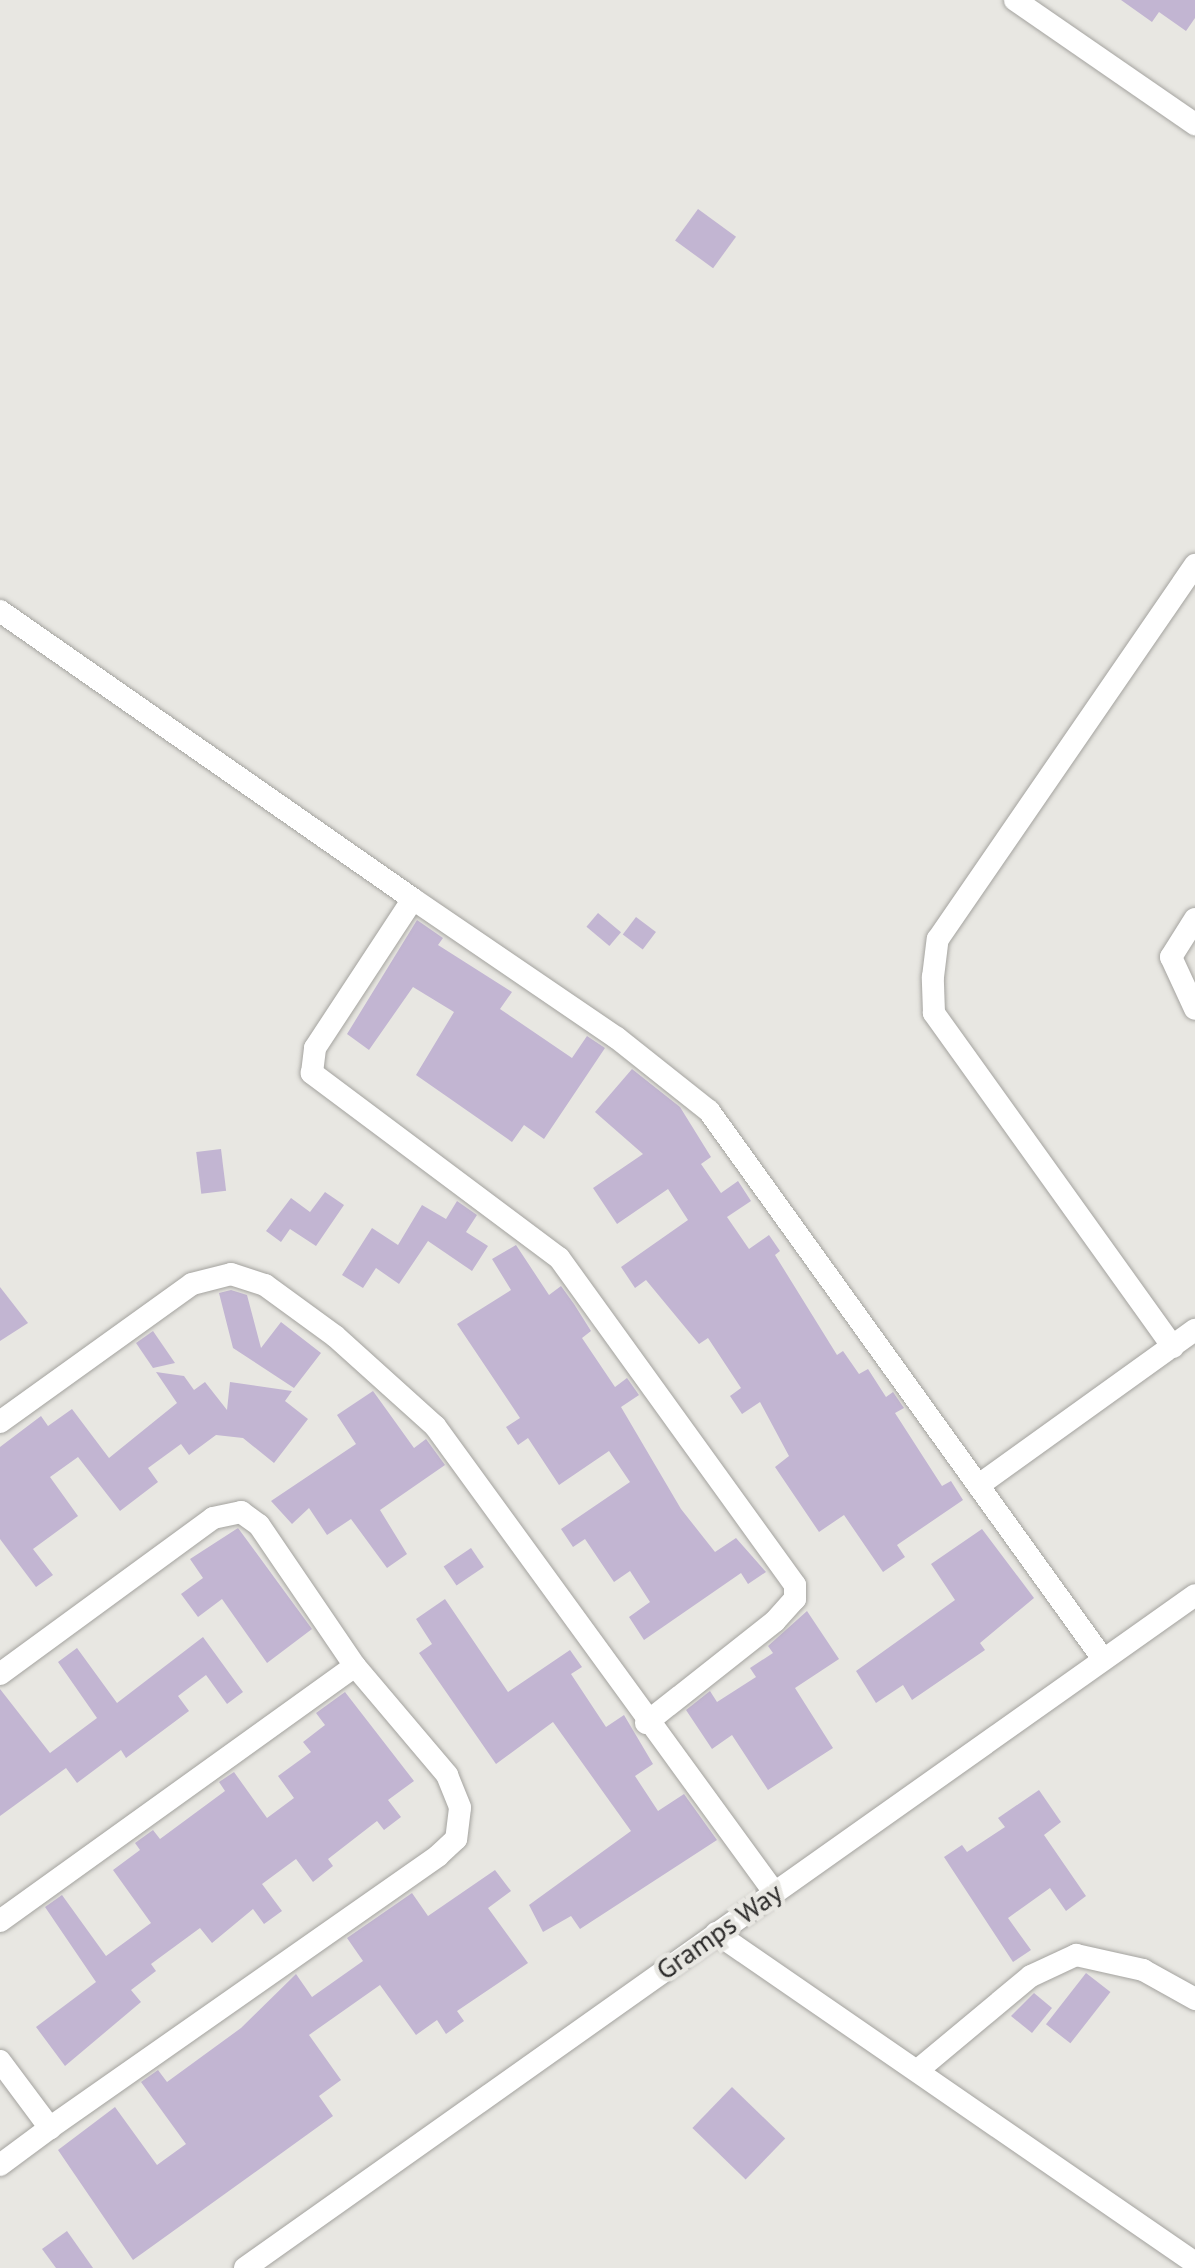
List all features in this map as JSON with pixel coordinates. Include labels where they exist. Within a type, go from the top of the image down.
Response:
[{"type":"street","points":[[1015,0],[1195,124]]},
{"type":"street","points":[[1172,1347],[934,1012],[932,977],[938,939],[1195,565]]},
{"type":"street","points":[[0,611],[692,1093],[1103,1659]]},
{"type":"street","points":[[414,899],[315,1048],[312,1073],[559,1258],[795,1585],[795,1599],[776,1622],[646,1723]]},
{"type":"street","points":[[1195,919],[1171,956],[1195,1009]]},
{"type":"street","points":[[0,1422],[192,1284],[247,1277],[335,1336],[419,1407],[646,1723],[774,1892]]},
{"type":"street","points":[[979,1485],[1195,1330]]},
{"type":"street","points":[[0,1674],[227,1512],[241,1512],[259,1526],[355,1666],[446,1775],[460,1808],[456,1840],[0,2164]]},
{"type":"street","name":"Gramps Way","points":[[244,2268],[1195,1595]]},
{"type":"street","points":[[0,1922],[355,1666]]},
{"type":"street","points":[[716,1932],[1195,2263]]},
{"type":"street","points":[[918,2070],[1030,1976],[1076,1955],[1143,1970],[1195,2000]]},
{"type":"street","points":[[0,2061],[50,2128]]},
{"type":"building","points":[[1121,0],[1195,0],[1195,18],[1186,31],[1159,12],[1152,22]]},
{"type":"building","points":[[698,209],[736,237],[713,268],[675,241]]},
{"type":"building","points":[[598,913],[621,932],[609,946],[586,927]]},
{"type":"building","points":[[636,917],[656,932],[643,950],[623,935]]},
{"type":"building","points":[[417,920],[443,938],[438,945],[512,992],[500,1009],[572,1058],[587,1036],[605,1048],[544,1139],[524,1125],[512,1142],[416,1075],[454,1012],[413,987],[369,1050],[347,1034]]},
{"type":"building","points":[[632,1069],[680,1107],[711,1157],[701,1164],[721,1193],[738,1181],[751,1201],[727,1217],[749,1249],[769,1235],[780,1251],[775,1255],[837,1355],[843,1351],[859,1374],[868,1369],[886,1397],[893,1392],[904,1408],[895,1413],[942,1486],[951,1481],[963,1500],[897,1545],[905,1557],[883,1572],[844,1515],[819,1532],[775,1467],[789,1456],[760,1402],[742,1414],[730,1396],[741,1388],[708,1338],[699,1344],[646,1280],[635,1288],[621,1267],[688,1220],[668,1189],[617,1224],[593,1188],[643,1154],[595,1112]]},
{"type":"building","points":[[221,1149],[226,1191],[201,1194],[196,1152]]},
{"type":"building","points":[[325,1192],[344,1205],[316,1246],[290,1229],[281,1242],[266,1231],[291,1198],[310,1212]]},
{"type":"building","points":[[457,1201],[477,1215],[466,1232],[488,1246],[472,1271],[428,1241],[399,1284],[376,1268],[363,1288],[342,1275],[372,1228],[398,1245],[422,1205],[446,1219]]},
{"type":"building","points":[[516,1245],[549,1295],[561,1286],[574,1304],[591,1331],[582,1338],[615,1387],[627,1378],[639,1395],[621,1407],[681,1509],[715,1552],[736,1538],[766,1572],[748,1584],[741,1573],[644,1640],[629,1617],[650,1602],[630,1571],[614,1582],[585,1539],[573,1547],[561,1529],[630,1482],[609,1451],[559,1485],[528,1438],[518,1445],[506,1427],[520,1418],[457,1324],[511,1290],[492,1259]]},
{"type":"building","points":[[0,1287],[28,1323],[0,1341]]},
{"type":"building","points":[[231,1290],[247,1295],[261,1348],[281,1322],[321,1353],[294,1388],[233,1348],[219,1293]]},
{"type":"building","points":[[153,1331],[175,1363],[153,1368],[136,1343]]},
{"type":"building","points":[[156,1372],[184,1376],[194,1390],[205,1382],[227,1410],[230,1382],[292,1391],[285,1401],[308,1419],[274,1463],[243,1438],[216,1435],[189,1455],[181,1444],[148,1468],[158,1482],[120,1511],[78,1457],[50,1477],[78,1516],[33,1549],[53,1575],[36,1587],[0,1539],[0,1447],[41,1416],[48,1426],[72,1409],[109,1458],[177,1403]]},
{"type":"building","points":[[373,1391],[414,1448],[426,1439],[445,1465],[380,1510],[407,1554],[387,1568],[351,1519],[327,1535],[309,1508],[292,1524],[271,1501],[356,1444],[337,1415]]},
{"type":"building","points":[[238,1528],[312,1629],[267,1663],[222,1599],[198,1617],[181,1594],[203,1578],[190,1559]]},
{"type":"building","points":[[982,1529],[1034,1598],[980,1643],[985,1650],[912,1700],[903,1685],[876,1703],[856,1671],[955,1600],[931,1564]]},
{"type":"building","points":[[471,1548],[484,1567],[457,1586],[444,1566]]},
{"type":"building","points":[[445,1599],[508,1692],[570,1650],[582,1667],[571,1674],[606,1727],[624,1715],[653,1764],[635,1776],[658,1811],[684,1794],[717,1840],[580,1929],[571,1916],[543,1932],[529,1905],[631,1831],[553,1722],[496,1764],[419,1653],[432,1644],[416,1619]]},
{"type":"building","points":[[807,1611],[839,1659],[795,1688],[833,1748],[768,1790],[732,1735],[712,1749],[686,1710],[710,1691],[717,1702],[756,1677],[750,1668],[773,1653],[768,1646]]},
{"type":"building","points":[[203,1637],[243,1692],[227,1704],[206,1675],[178,1696],[189,1711],[126,1758],[121,1750],[77,1783],[66,1768],[0,1816],[0,1689],[50,1753],[97,1718],[58,1662],[77,1648],[117,1703]]},
{"type":"building","points":[[345,1692],[414,1781],[388,1800],[401,1817],[384,1830],[377,1821],[328,1859],[333,1866],[313,1882],[296,1859],[262,1884],[282,1911],[264,1924],[253,1909],[212,1943],[200,1928],[151,1964],[156,1971],[131,1990],[141,2002],[65,2066],[36,2027],[96,1982],[45,1907],[62,1895],[106,1956],[151,1923],[113,1870],[140,1850],[135,1843],[153,1830],[160,1839],[225,1791],[219,1782],[234,1772],[267,1818],[294,1798],[278,1776],[311,1752],[303,1742],[325,1725],[316,1713]]},
{"type":"building","points":[[1039,1790],[1061,1822],[1044,1835],[1086,1896],[1066,1911],[1050,1888],[1008,1918],[1031,1950],[1013,1962],[944,1857],[962,1845],[967,1852],[1005,1827],[998,1818]]},
{"type":"building","points":[[495,1870],[511,1891],[488,1908],[528,1963],[457,2011],[464,2021],[446,2034],[437,2020],[416,2035],[380,1985],[309,2035],[341,2080],[319,2096],[333,2116],[133,2260],[58,2150],[115,2107],[157,2165],[186,2144],[141,2082],[158,2070],[167,2082],[241,2028],[296,1974],[312,1997],[363,1961],[347,1938],[412,1893],[428,1916]]},
{"type":"building","points":[[1086,1973],[1110,1992],[1070,2043],[1046,2024]]},
{"type":"building","points":[[1034,1993],[1052,2008],[1032,2033],[1011,2016]]},
{"type":"building","points":[[732,2087],[785,2138],[746,2179],[692,2128]]},
{"type":"building","points":[[67,2231],[93,2268],[56,2268],[42,2249]]}]
